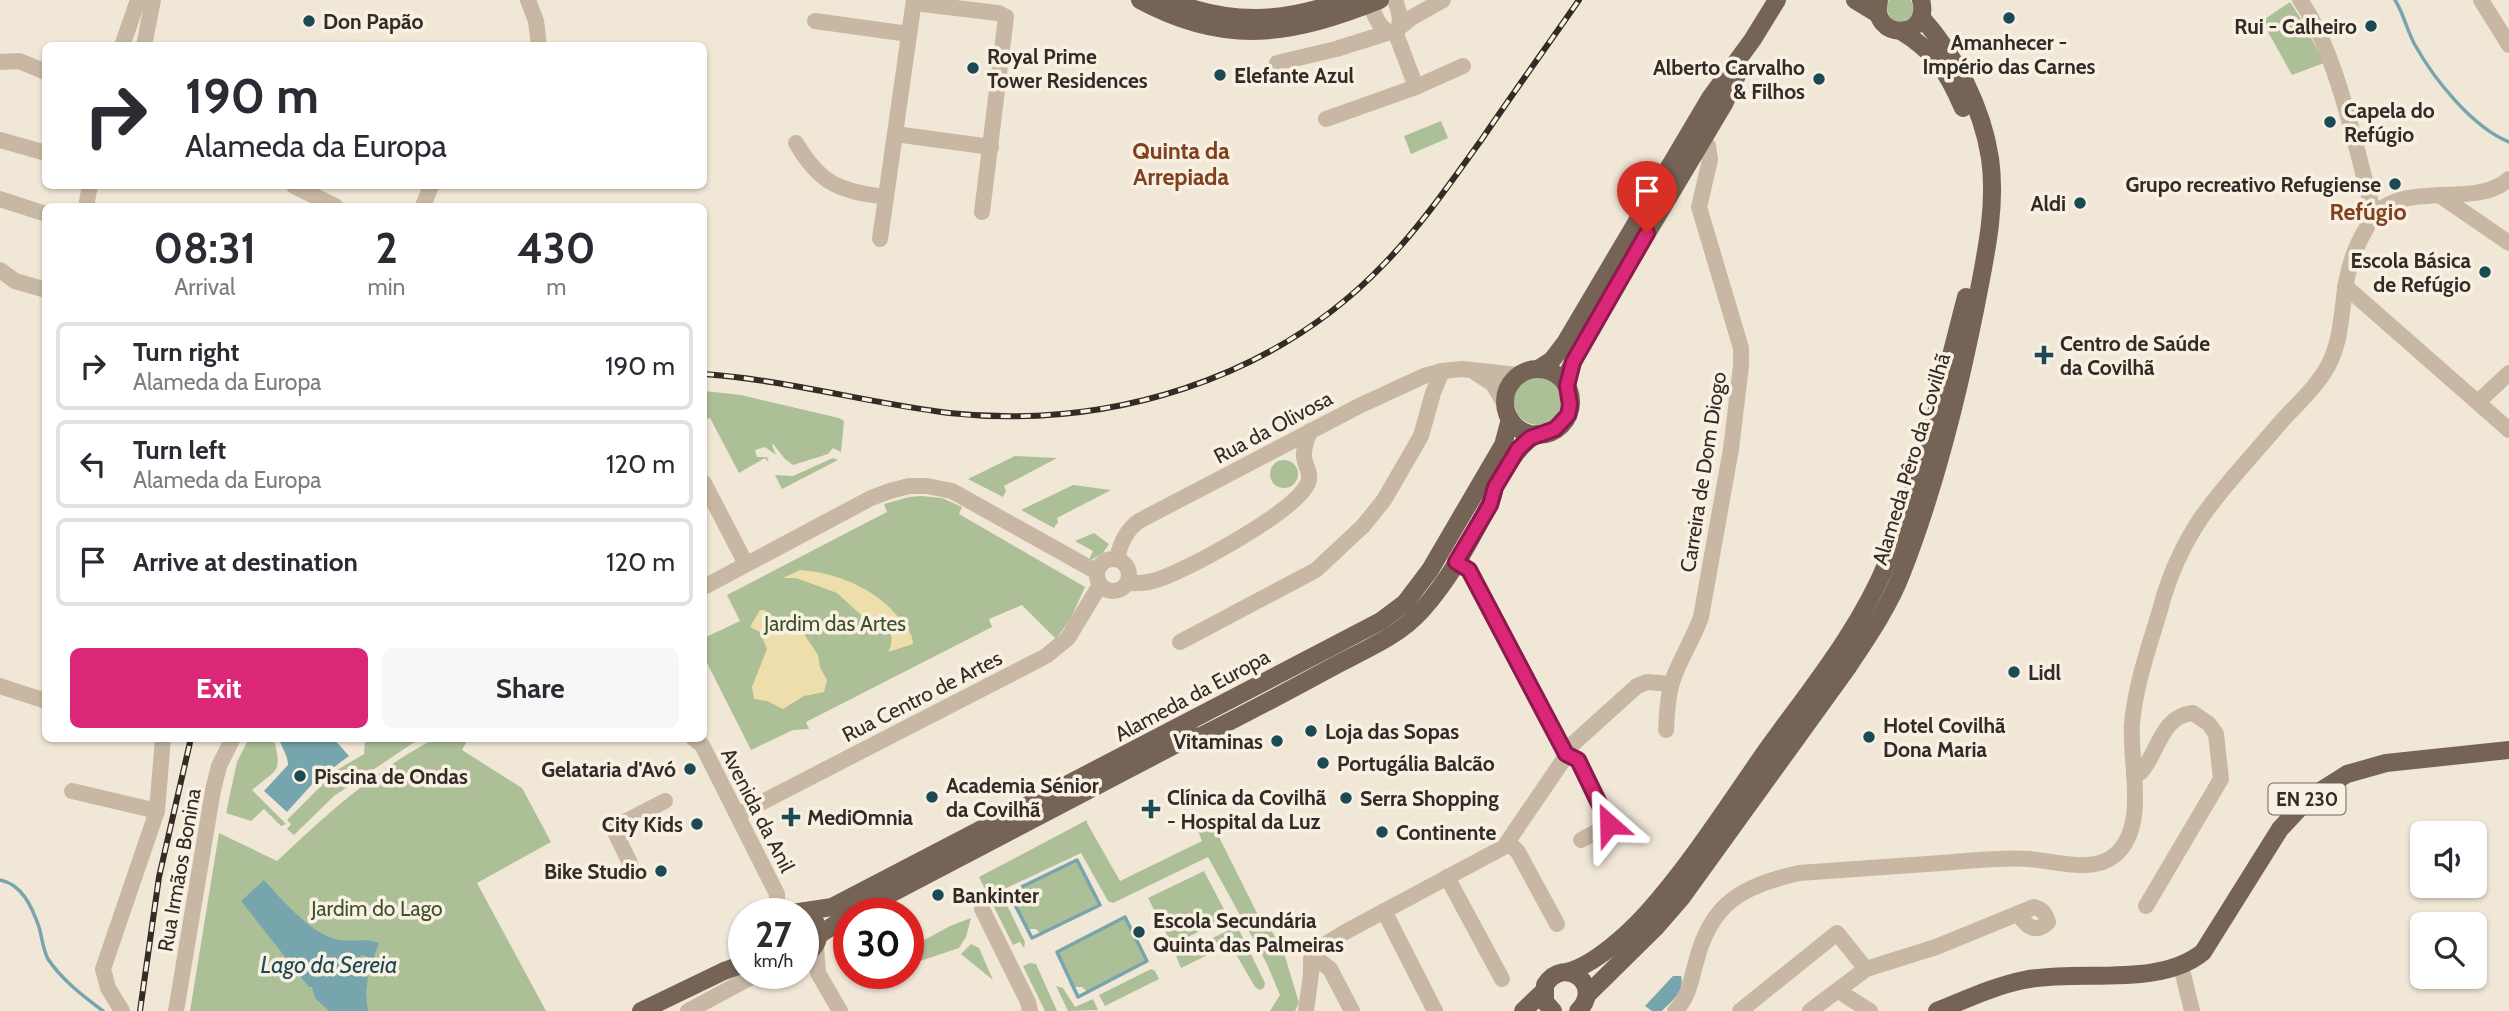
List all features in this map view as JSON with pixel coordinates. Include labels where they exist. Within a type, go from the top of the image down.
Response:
[{"type":"main road","points":[[1140,0],[1184,20],[1224,30],[1249,32],[1299,27],[1375,2]]},
{"type":"main road","points":[[1168,0],[1210,14],[1249,19],[1296,15],[1345,0]]},
{"type":"main road","name":"Alameda da Europa","points":[[819,909],[843,902],[1381,621],[1405,603],[1430,570],[1499,454],[1507,434],[1508,387],[1518,375],[1538,369],[1552,360],[1565,343],[1710,98],[1753,39],[1777,0]]},
{"type":"main road","name":"Alameda Pêro da Covilhã","points":[[1522,1011],[1544,992],[1545,985],[1554,975],[1587,964],[1647,913],[1846,638],[1878,582],[1901,526],[1939,400],[1970,282],[1979,235],[1980,192],[1968,118],[1939,63],[1922,43],[1901,31],[1888,28],[1879,7],[1856,0]]},
{"type":"main road","name":"Alameda Pêro da Covilhã","points":[[1901,31],[1913,27],[1924,6]]},
{"type":"main road","name":"Alameda Pêro da Covilhã","points":[[1587,1004],[1682,897],[1849,667],[1900,577],[1920,519],[1966,352],[1989,235],[1991,196],[1990,159],[1972,98],[1924,6]]},
{"type":"main road","name":"Alameda da Europa","points":[[881,898],[1190,737],[1201,736],[1379,643],[1420,613],[1456,562],[1490,505],[1495,487],[1518,449],[1537,434],[1555,429],[1568,415],[1569,370],[1581,344],[1724,104],[1753,39]]},
{"type":"main road","points":[[1538,369],[1554,373],[1567,386]]},
{"type":"main road","points":[[1507,411],[1521,429],[1537,434]]},
{"type":"main road","name":"EN 230","points":[[1937,1011],[1984,992],[2024,980],[2155,972],[2192,961],[2203,952],[2280,829],[2309,798],[2347,774],[2386,763],[2509,750]]},
{"type":"main road","name":"Alameda da Europa","points":[[819,940],[833,928]]},
{"type":"main road","points":[[641,1011],[728,970]]},
{"type":"main road","name":"Alameda Pêro da Covilhã","points":[[1567,972],[1584,982],[1587,1004]]},
{"type":"main road","points":[[1544,992],[1545,1002],[1553,1011]]},
{"type":"street","points":[[123,42],[138,0]]},
{"type":"street","points":[[145,42],[153,0]]},
{"type":"street","points":[[528,0],[536,21],[539,42]]},
{"type":"street","points":[[1395,0],[1401,17],[1395,31],[1416,87]]},
{"type":"street","points":[[1277,63],[1395,31],[1411,18],[1443,0]]},
{"type":"street","points":[[2300,0],[2322,41],[2337,84],[2374,215]]},
{"type":"street","points":[[2482,0],[2509,45]]},
{"type":"street","points":[[880,239],[914,1],[998,13],[1006,17],[982,212]]},
{"type":"street","points":[[1375,2],[1378,23],[1395,31]]},
{"type":"street","points":[[815,21],[909,34]]},
{"type":"street","points":[[0,62],[19,61],[42,70]]},
{"type":"street","points":[[1326,118],[1416,87],[1463,66]]},
{"type":"street","points":[[895,134],[991,146]]},
{"type":"street","points":[[0,139],[42,152]]},
{"type":"street","name":"Carreira de Dom Diogo","points":[[1666,730],[1671,684],[1701,617],[1731,449],[1741,366],[1741,348],[1699,207],[1710,160],[1707,146],[1702,141]]},
{"type":"street","points":[[796,143],[817,173],[835,187],[886,197]]},
{"type":"street","points":[[1675,1011],[1689,990],[1704,936],[1715,917],[1741,892],[1774,879],[1799,873],[2005,859],[2083,865],[2096,863],[2116,854],[2131,829],[2136,807],[2132,724],[2141,676],[2161,605],[2174,572],[2200,520],[2318,382],[2329,363],[2339,338],[2345,286],[2353,254],[2374,215],[2394,201],[2481,191],[2500,187],[2509,179]]},
{"type":"street","points":[[300,189],[329,203]]},
{"type":"street","points":[[2439,195],[2509,243]]},
{"type":"street","points":[[0,199],[42,213]]},
{"type":"street","points":[[0,270],[15,281],[42,289]]},
{"type":"street","points":[[2345,286],[2509,430]]},
{"type":"street","name":"Rua da Olivosa","points":[[1117,559],[1120,546],[1133,525],[1404,385],[1442,370],[1462,369],[1518,375]]},
{"type":"street","points":[[1180,642],[1316,570],[1363,526],[1384,500],[1421,436],[1442,370]]},
{"type":"street","points":[[1474,371],[1493,384],[1507,411]]},
{"type":"street","points":[[2478,402],[2509,373]]},
{"type":"street","points":[[1404,385],[1420,398],[1428,412]]},
{"type":"street","points":[[707,585],[871,498],[909,486],[927,486],[952,491],[1098,579],[1106,590],[1117,591],[1128,583],[1141,584],[1165,577],[1276,515],[1308,483],[1309,472],[1304,458],[1305,445],[1311,431]]},
{"type":"street","points":[[1275,450],[1294,453],[1304,458]]},
{"type":"street","points":[[707,490],[746,564]]},
{"type":"street","points":[[1117,559],[1128,569],[1128,583]]},
{"type":"street","name":"Rua Centro de Artes","points":[[737,815],[1056,650],[1068,638],[1104,562],[1117,559]]},
{"type":"street","points":[[1456,562],[1469,570],[1566,752],[1578,760],[1609,821],[1607,826],[1581,840]]},
{"type":"street","points":[[1306,1011],[1313,956],[1323,943],[1497,852],[1509,843],[1566,752],[1637,686],[1647,682],[1671,684]]},
{"type":"street","points":[[0,686],[42,700]]},
{"type":"street","points":[[2134,774],[2141,772],[2174,718],[2193,713],[2209,724],[2216,734],[2221,779],[2146,906]]},
{"type":"street","points":[[122,1011],[108,988],[103,969],[157,811],[163,742]]},
{"type":"street","name":"Rua Irmãos Bonina","points":[[176,1011],[213,790],[219,766],[231,742]]},
{"type":"street","name":"Avenida da Anil","points":[[700,742],[777,898]]},
{"type":"street","points":[[72,791],[157,811]]},
{"type":"street","points":[[628,871],[630,863],[613,828],[665,802]]},
{"type":"street","points":[[1509,843],[1518,852],[1557,924]]},
{"type":"street","points":[[1447,877],[1502,979]]},
{"type":"street","name":"Avenida da Anil","points":[[777,894],[784,898]]},
{"type":"street","points":[[982,909],[1030,1011]]},
{"type":"street","points":[[1384,911],[1435,1011]]},
{"type":"street","points":[[1810,1011],[1866,969],[1936,947],[2019,915]]},
{"type":"street","points":[[1740,1011],[1837,933],[1866,969]]},
{"type":"street","points":[[1313,956],[1330,970],[1352,1011]]},
{"type":"street","points":[[2181,966],[2192,1011]]},
{"type":"street","points":[[819,974],[840,1011]]},
{"type":"street","points":[[688,1011],[730,989]]},
{"type":"street","points":[[1840,989],[1870,1011]]},
{"type":"green space","points":[[1889,0],[1911,0],[1914,10],[1911,18],[1899,23],[1890,19],[1886,5]]},
{"type":"green space","points":[[2290,2],[2324,63],[2292,75],[2262,21]]},
{"type":"green space","points":[[1441,121],[1448,138],[1411,154],[1404,136]]},
{"type":"green space","points":[[1538,377],[1555,384],[1562,401],[1555,418],[1538,425],[1521,418],[1514,401],[1521,384]]},
{"type":"green space","points":[[707,391],[741,395],[839,418],[844,421],[841,452],[833,448],[828,454],[793,465],[773,444],[776,455],[765,447],[755,450],[757,457],[767,457],[769,463],[765,458],[739,473],[710,418],[707,419]]},
{"type":"green space","points":[[1015,456],[1057,458],[1004,486],[1006,491],[1003,497],[968,479]]},
{"type":"green space","points":[[833,458],[838,460],[782,489],[775,475],[793,476]]},
{"type":"green space","points":[[1284,460],[1294,464],[1298,474],[1294,484],[1284,488],[1274,484],[1270,474],[1274,464]]},
{"type":"green space","points":[[1073,485],[1111,490],[1057,518],[1058,522],[1054,528],[1021,510]]},
{"type":"green space","name":"Jardim das Artes","points":[[909,497],[942,498],[962,507],[959,514],[1085,587],[1071,618],[1056,639],[1022,605],[989,619],[992,627],[806,722],[809,729],[793,730],[751,750],[707,663],[707,637],[740,621],[727,595],[887,512],[884,504]]},
{"type":"green space","points":[[1094,533],[1109,544],[1103,553],[1089,560],[1093,551],[1075,541]]},
{"type":"green space","points":[[247,742],[275,742],[278,759],[276,769],[252,790],[286,824],[281,826],[264,809],[251,821],[226,813],[237,762]]},
{"type":"green space","points":[[365,742],[415,742],[334,796],[294,835],[287,829],[291,824],[287,820],[337,770],[364,754]]},
{"type":"green space","name":"Jardim do Lago","points":[[428,742],[466,742],[462,750],[522,788],[551,842],[477,883],[546,1011],[190,1011],[219,833],[277,861],[371,779]]},
{"type":"green space","points":[[1087,820],[1120,881],[1202,841],[1198,831],[1213,825],[1260,919],[1264,917],[1284,953],[1299,1003],[1295,1011],[1270,1011],[1280,995],[1267,964],[1208,857],[1113,903],[1108,901],[1081,853],[1000,891],[1025,942],[1024,948],[1020,942],[1013,945],[979,877]]},
{"type":"green space","points":[[1077,860],[1100,905],[1041,934],[1036,929],[1028,929],[1009,893]]},
{"type":"green space","points":[[1204,871],[1228,917],[1172,945],[1148,898]]},
{"type":"green space","points":[[1125,917],[1147,961],[1088,992],[1082,987],[1074,987],[1057,952]]},
{"type":"green space","points":[[971,918],[966,937],[959,948],[924,960],[924,940]]},
{"type":"green space","points":[[1237,926],[1265,983],[1264,988],[1260,990],[1255,987],[1230,944],[1181,968],[1176,956]]},
{"type":"green space","points":[[971,944],[979,948],[993,980],[961,954]]},
{"type":"green space","points":[[1036,964],[1057,1011],[1045,1011],[1023,966]]},
{"type":"green space","points":[[1151,969],[1159,979],[1105,1006],[1099,995]]},
{"type":"green space","points":[[1056,986],[1063,988],[1075,1007],[1093,999],[1098,1010],[1068,1011]]},
{"type":"sand","points":[[800,570],[830,575],[872,593],[895,613],[910,634],[913,644],[888,652],[891,636],[884,625],[873,622],[860,631],[861,615],[837,593],[796,578],[783,578]]},
{"type":"sand","points":[[760,610],[788,620],[794,629],[804,634],[818,655],[820,667],[827,680],[824,692],[804,696],[783,709],[767,701],[754,699],[752,687],[767,649],[760,632],[750,627]]},
{"type":"water","name":"Piscina de Ondas","points":[[280,742],[337,742],[349,756],[315,781],[287,812],[264,791],[288,765]]},
{"type":"water","name":"Lago da Sereia","points":[[264,880],[297,914],[326,936],[379,943],[373,959],[361,955],[356,970],[368,975],[368,1011],[329,1011],[315,998],[312,987],[309,987],[241,901]]},
{"type":"water","points":[[1673,976],[1681,976],[1681,986],[1662,1011],[1652,1011],[1645,1006]]},
{"type":"waterway","points":[[2395,0],[2415,45],[2443,87],[2481,125],[2509,142]]},
{"type":"waterway","points":[[1077,860],[1100,905],[1032,938],[1009,893],[1077,860]]},
{"type":"waterway","points":[[0,880],[14,886],[25,898],[39,927],[46,955],[54,967],[73,987],[103,1011]]},
{"type":"waterway","points":[[1125,917],[1147,961],[1078,997],[1057,952],[1125,917]]},
{"type":"railway","points":[[707,374],[766,381],[949,413],[1009,416],[1068,413],[1127,404],[1184,388],[1240,367],[1292,339],[1340,304],[1398,249],[1482,139],[1579,0]]},
{"type":"railway","points":[[140,1011],[159,877],[190,742]]},
{"type":"place","name":"Amanhecer - Império das Carnes","points":[[2009,18]]},
{"type":"place","name":"Don Papão","points":[[309,21]]},
{"type":"place","name":"Rui - Calheiro","points":[[2371,26]]},
{"type":"place","name":"Royal Prime Tower Residences","points":[[973,68]]},
{"type":"place","name":"Elefante Azul","points":[[1220,75]]},
{"type":"place","name":"Alberto Carvalho & Filhos","points":[[1819,79]]},
{"type":"place","name":"Capela do Refúgio","points":[[2330,122]]},
{"type":"place","name":"Grupo recreativo Refugiense","points":[[2395,184]]},
{"type":"place","name":"Aldi","points":[[2080,203]]},
{"type":"place","name":"Escola Básica de Refúgio","points":[[2485,272]]},
{"type":"place","name":"Centro de Saúde da Covilhã","points":[[2044,355]]},
{"type":"place","name":"Lidl","points":[[2014,672]]},
{"type":"place","name":"Loja das Sopas","points":[[1311,731]]},
{"type":"place","name":"Hotel Covilhã Dona Maria","points":[[1869,737]]},
{"type":"place","name":"Vitaminas","points":[[1277,741]]},
{"type":"place","name":"Portugália Balcão","points":[[1323,763]]},
{"type":"place","name":"Gelataria d'Avó","points":[[690,769]]},
{"type":"place","name":"Piscina de Ondas","points":[[300,776]]},
{"type":"place","name":"Academia Sénior da Covilhã","points":[[932,797]]},
{"type":"place","name":"Serra Shopping","points":[[1346,798]]},
{"type":"place","name":"Clínica da Covilhã - Hospital da Luz","points":[[1151,809]]},
{"type":"place","name":"MediOmnia","points":[[791,817]]},
{"type":"place","name":"City Kids","points":[[697,824]]},
{"type":"place","name":"Continente","points":[[1382,832]]},
{"type":"place","name":"Bike Studio","points":[[661,871]]},
{"type":"place","name":"Bankinter","points":[[938,895]]},
{"type":"place","name":"Escola Secundária Quinta das Palmeiras","points":[[1139,932]]},
{"type":"district","name":"Quinta da Arrepiada","points":[[1181,164]]},
{"type":"district","name":"Refúgio","points":[[2368,212]]},
{"type":"route","points":[[1609,824],[1578,760],[1566,754],[1469,570],[1456,562],[1490,505],[1495,487],[1518,449],[1537,434],[1555,429],[1568,415],[1569,370],[1581,344],[1647,233]]}]
